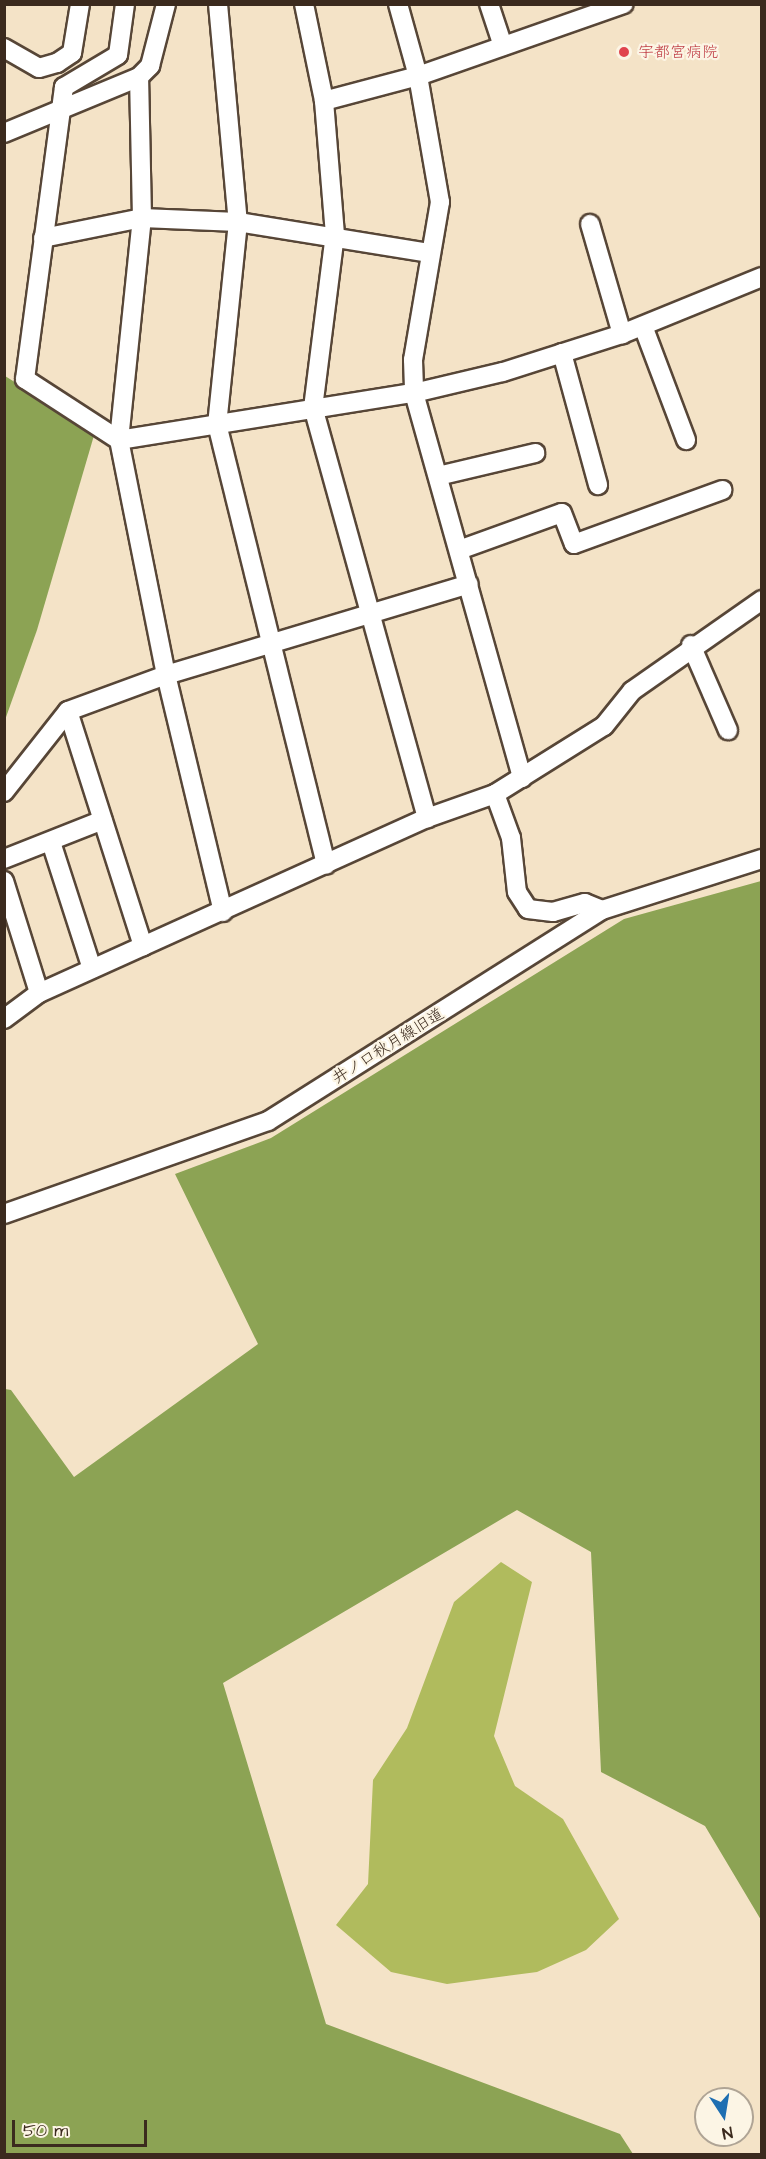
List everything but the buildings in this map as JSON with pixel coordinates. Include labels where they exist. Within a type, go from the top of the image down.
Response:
[{"type":"street","points":[[4,48],[39,68],[57,63],[72,53],[80,4]]},
{"type":"street","points":[[125,4],[118,55],[64,87],[25,379],[119,440],[313,406],[414,393],[562,353],[622,334],[762,277]]},
{"type":"street","points":[[4,133],[138,77],[150,66],[166,4]]},
{"type":"street","points":[[218,4],[238,222],[217,424],[269,644],[326,865]]},
{"type":"street","points":[[304,4],[324,101],[335,234],[313,406],[427,818]]},
{"type":"street","points":[[398,4],[418,76],[440,202],[429,253],[413,360],[414,393],[522,778]]},
{"type":"street","points":[[489,4],[503,46]]},
{"type":"street","points":[[324,101],[418,76],[624,4]]},
{"type":"street","points":[[138,77],[142,218],[119,440],[166,675],[223,912]]},
{"type":"street","points":[[44,238],[142,218],[238,222],[335,234],[429,253]]},
{"type":"street","points":[[590,224],[622,334]]},
{"type":"street","points":[[643,326],[686,440]]},
{"type":"street","points":[[562,353],[598,485]]},
{"type":"street","points":[[438,476],[536,453]]},
{"type":"street","points":[[459,549],[562,513],[574,544],[722,490]]},
{"type":"street","points":[[4,792],[68,711],[166,675],[469,584]]},
{"type":"street","points":[[4,1019],[39,993],[223,912],[427,818],[495,794],[604,726],[632,691],[691,645],[762,600]]},
{"type":"street","points":[[691,645],[728,730]]},
{"type":"street","points":[[68,711],[143,946]]},
{"type":"street","points":[[495,794],[511,838],[517,892],[528,909],[553,912],[585,903],[602,910]]},
{"type":"street","points":[[4,859],[103,820]]},
{"type":"street","points":[[51,842],[92,969]]},
{"type":"street","name":"井ノ口秋月線旧道","points":[[4,1214],[268,1121],[602,910],[762,859]]},
{"type":"street","points":[[4,881],[39,993]]},
{"type":"green space","points":[[5,376],[95,432],[37,630],[5,720]]},
{"type":"green space","points":[[761,881],[761,1920],[705,1826],[601,1772],[591,1552],[517,1510],[223,1683],[326,2024],[620,2134],[633,2154],[5,2154],[5,1389],[11,1390],[74,1477],[258,1344],[175,1174],[271,1138],[624,919]]},
{"type":"green space","points":[[501,1562],[532,1582],[494,1736],[515,1786],[563,1819],[619,1919],[586,1950],[537,1972],[447,1984],[391,1972],[336,1925],[368,1884],[373,1780],[407,1728],[454,1602]]},
{"type":"place","name":"宇都宮病院","points":[[624,52]]}]
